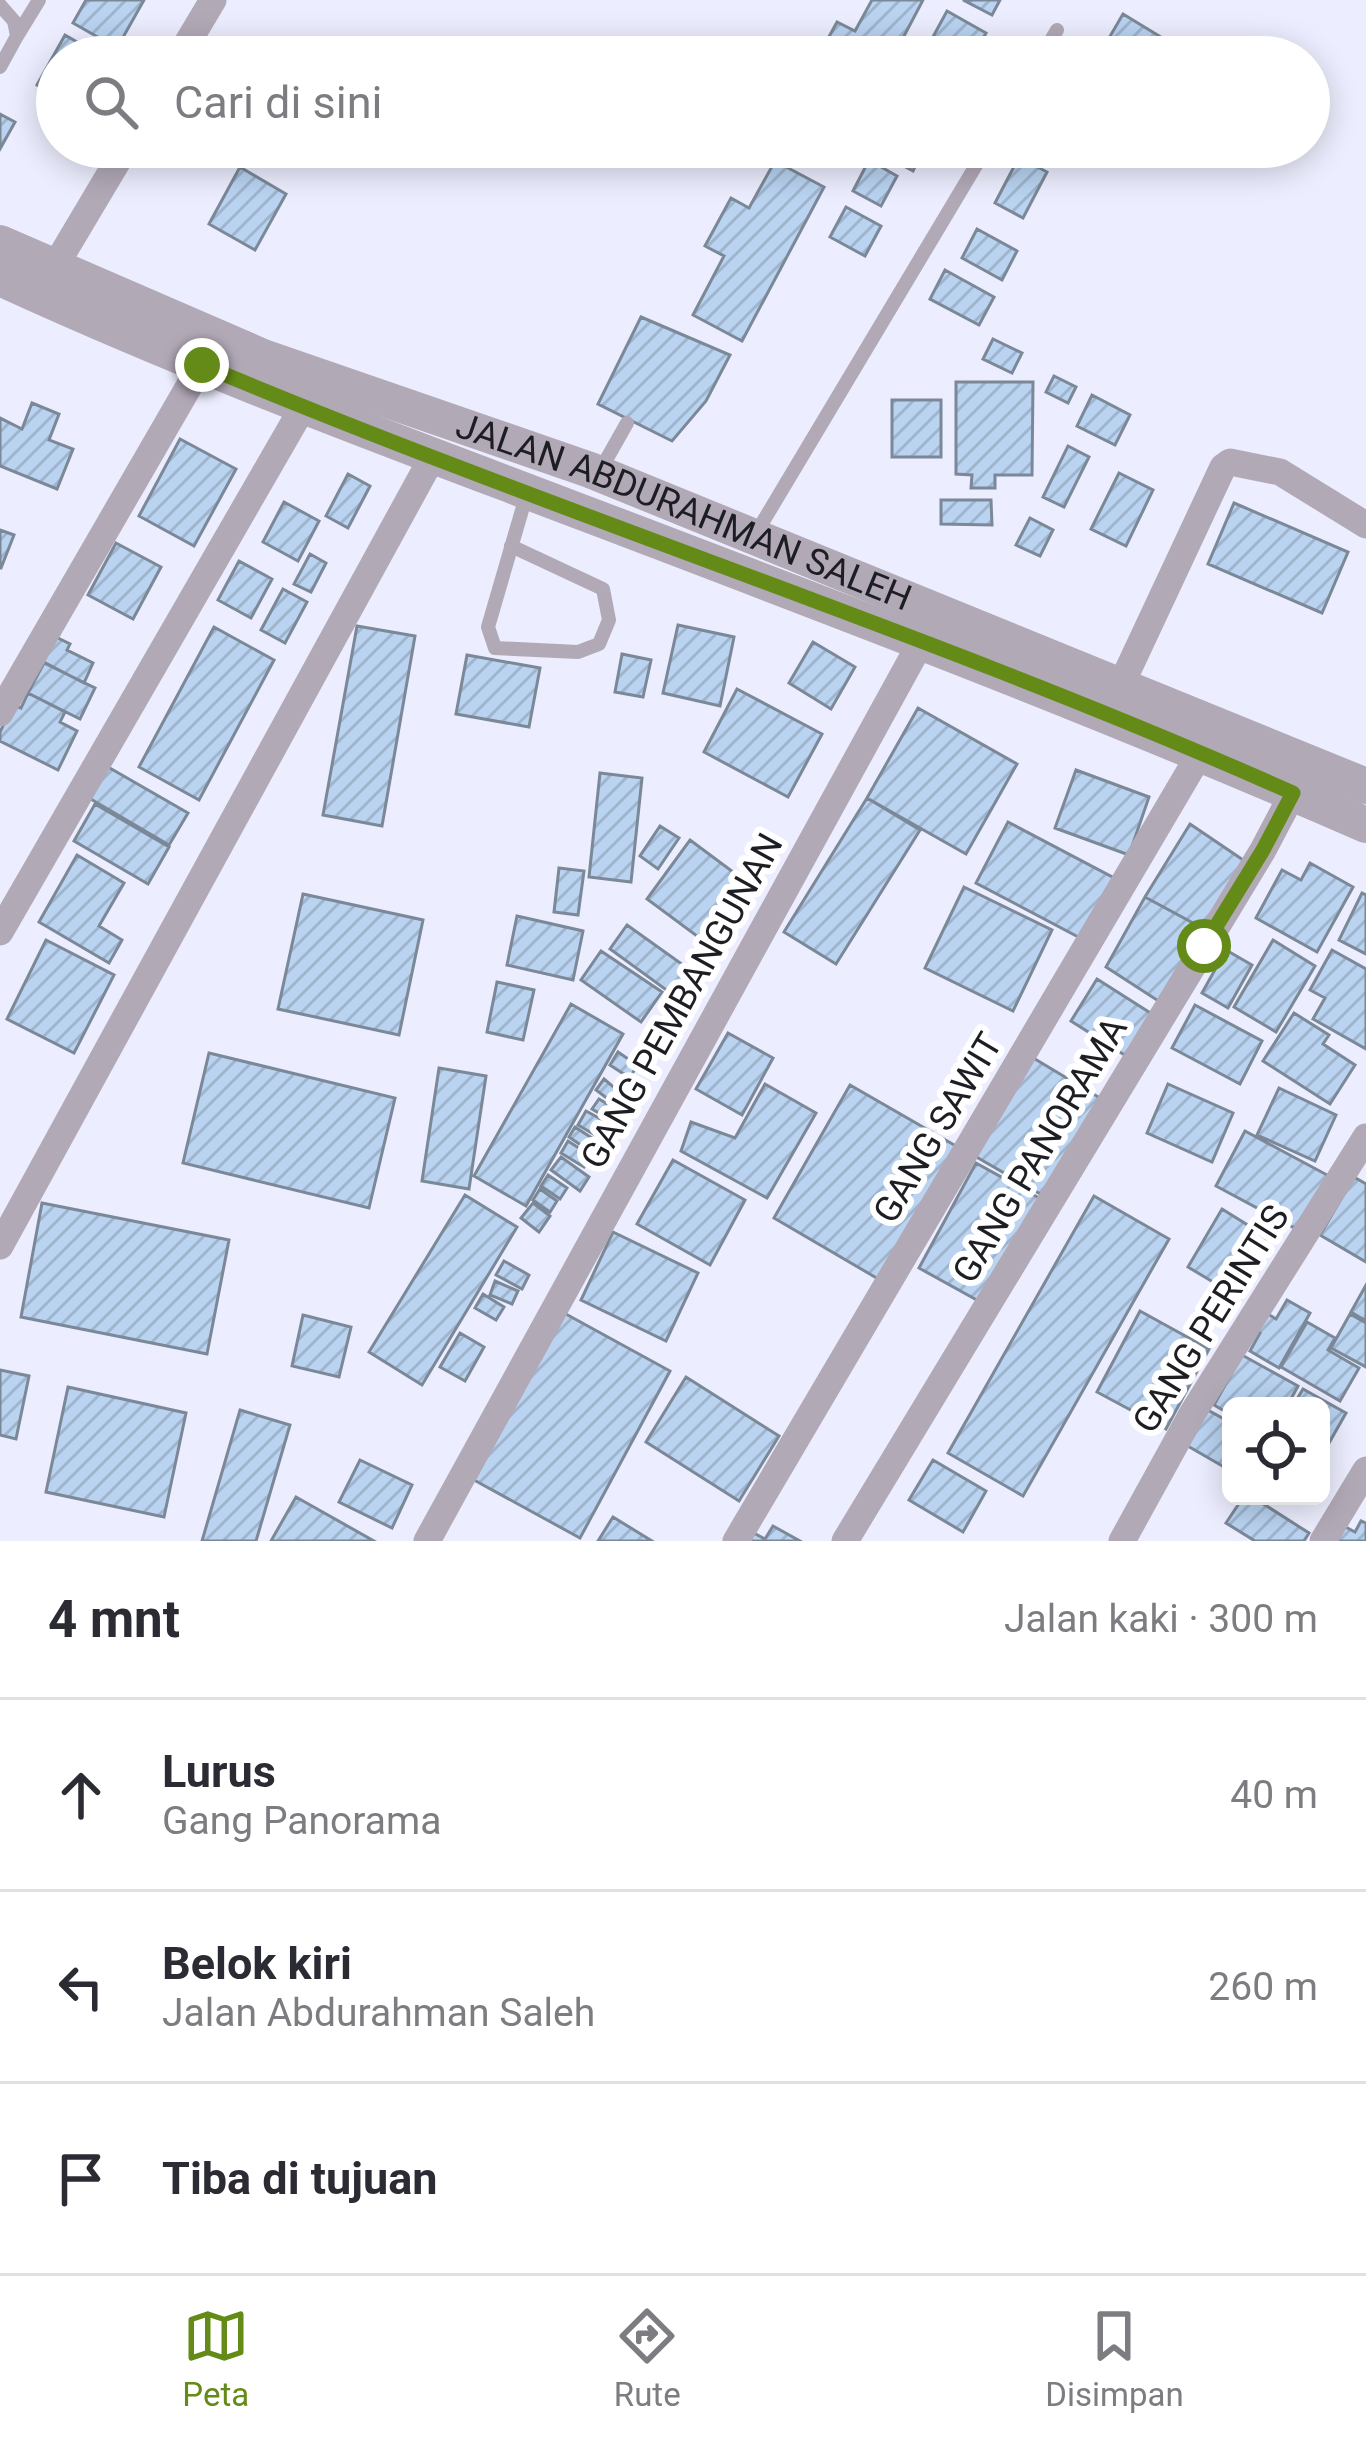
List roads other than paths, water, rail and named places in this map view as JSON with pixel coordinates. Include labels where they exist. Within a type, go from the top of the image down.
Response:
[{"type":"street","points":[[192,36],[213,0]]},
{"type":"street","points":[[54,268],[114,168]]},
{"type":"street","name":"JALAN ABDURAHMAN SALEH","points":[[0,243],[209,350],[303,407],[1201,752],[1366,825]]},
{"type":"street","name":"JALAN ABDURAHMAN SALEH","points":[[0,278],[209,350],[263,357],[598,474],[1366,786]]},
{"type":"street","points":[[0,713],[209,350]]},
{"type":"street","points":[[0,932],[303,407]]},
{"type":"street","points":[[0,1246],[433,456]]},
{"type":"street","points":[[1120,688],[1222,467],[1231,462],[1280,472],[1366,525]]},
{"type":"street","name":"GANG PEMBANGUNAN","points":[[427,1541],[920,644]]},
{"type":"street","name":"GANG SAWIT","points":[[736,1541],[1201,752]]},
{"type":"street","name":"GANG PANORAMA","points":[[845,1541],[1293,793]]},
{"type":"street","name":"GANG PERINTIS","points":[[1122,1541],[1192,1414],[1366,1137]]},
{"type":"street","points":[[1323,1541],[1366,1470]]},
{"type":"lane","points":[[0,67],[39,0]]},
{"type":"lane","points":[[0,4],[14,21],[17,37]]},
{"type":"lane","points":[[1053,36],[1057,30]]},
{"type":"lane","points":[[753,539],[974,168]]},
{"type":"lane","points":[[598,474],[627,422]]},
{"type":"lane","points":[[511,547],[603,589],[609,620],[599,644],[578,652],[495,648],[488,627],[511,547],[528,492]]}]
